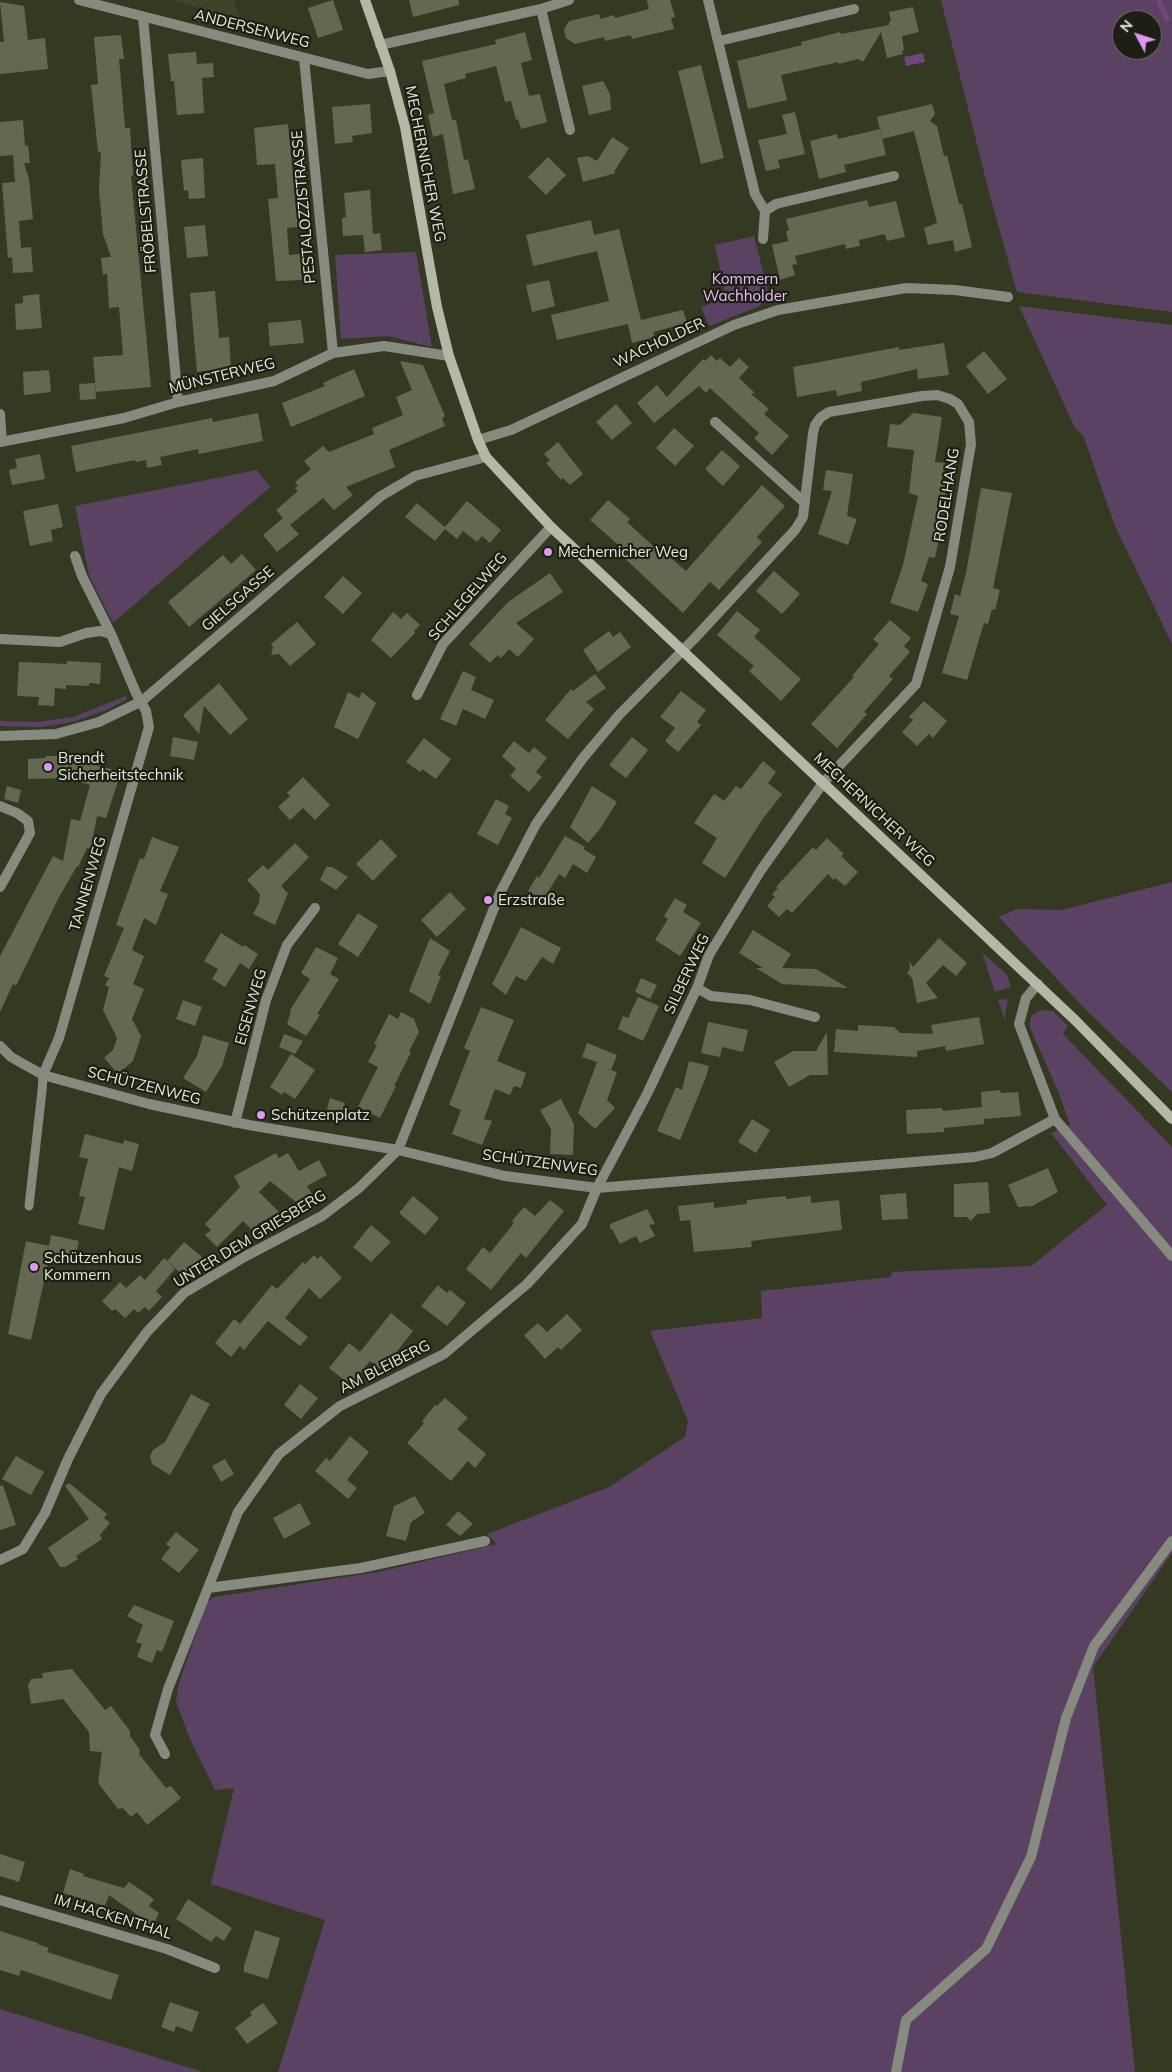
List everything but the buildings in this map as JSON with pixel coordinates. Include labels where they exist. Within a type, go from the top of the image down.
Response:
[{"type":"street","name":"ANDERSENWEG","points":[[79,0],[143,18],[368,74],[390,71]]},
{"type":"street","name":"MECHERNICHER WEG","points":[[365,0],[390,71],[405,127],[437,307],[449,356],[478,440],[486,457],[551,527],[1038,984],[1172,1119]]},
{"type":"street","points":[[380,46],[541,9],[568,0]]},
{"type":"street","points":[[708,0],[755,194],[765,211],[763,239]]},
{"type":"street","points":[[541,9],[570,130]]},
{"type":"street","points":[[719,41],[854,9]]},
{"type":"street","name":"FRÖBELSTRASSE","points":[[143,18],[178,402]]},
{"type":"street","name":"PESTALOZZISTRASSE","points":[[304,58],[333,353]]},
{"type":"street","points":[[765,211],[776,204],[894,176]]},
{"type":"street","name":"WACHOLDER","points":[[478,440],[511,430],[734,324],[778,310],[906,288],[955,290],[1008,297]]},
{"type":"street","name":"MÜNSTERWEG","points":[[1,442],[124,418],[178,402],[274,381],[333,353],[384,346],[449,356]]},
{"type":"street","name":"RODELHANG","points":[[682,650],[795,530],[803,517],[815,425],[821,417],[829,412],[922,396],[937,395],[958,404],[969,422],[970,444],[950,567],[916,684],[823,783]]},
{"type":"street","points":[[0,414],[1,442]]},
{"type":"street","points":[[715,422],[805,503]]},
{"type":"street","name":"GIELSGASSE","points":[[0,736],[56,734],[99,722],[142,701],[381,496],[415,476],[486,457]]},
{"type":"street","name":"SCHLEGELWEG","points":[[417,695],[442,644],[551,527]]},
{"type":"street","name":"TANNENWEG","points":[[43,1075],[59,1038],[150,727],[142,701],[82,576],[76,556]]},
{"type":"street","points":[[0,639],[60,642],[100,630],[111,634]]},
{"type":"street","points":[[398,1150],[500,893],[536,824],[583,758],[614,720],[682,650]]},
{"type":"street","name":"SILBERWEG","points":[[597,1188],[647,1094],[697,988],[709,955],[761,870],[823,783]]},
{"type":"street","points":[[0,806],[17,813],[28,821],[30,833],[0,887]]},
{"type":"street","name":"EISENWEG","points":[[235,1123],[266,1000],[287,945],[315,908]]},
{"type":"street","points":[[1038,984],[1026,998],[1019,1024],[1055,1119],[1172,1256]]},
{"type":"street","points":[[697,988],[712,996],[750,1000],[815,1017]]},
{"type":"street","name":"SCHÜTZENWEG","points":[[0,1046],[11,1057],[43,1075],[149,1104],[235,1123],[398,1150],[506,1176],[597,1188],[975,1157],[992,1153],[1055,1119]]},
{"type":"street","name":"UNTER DEM GRIESBERG","points":[[0,1560],[22,1549],[45,1513],[68,1459],[101,1394],[147,1332],[184,1293],[246,1256],[322,1216],[359,1188],[398,1150]]},
{"type":"street","name":"AM BLEIBERG","points":[[165,1754],[155,1734],[168,1689],[238,1512],[279,1454],[340,1406],[444,1354],[527,1284],[582,1224],[597,1188]]},
{"type":"street","points":[[208,1588],[362,1568],[485,1541]]},
{"type":"street","points":[[896,2072],[906,2020],[986,1950],[1031,1857],[1066,1718],[1094,1646],[1172,1541]]},
{"type":"street","name":"IM HACKENTHAL","points":[[0,1900],[167,1949],[215,1968]]},
{"type":"lane","points":[[29,1206],[42,1100],[43,1075]]},
{"type":"shaded area","points":[[169,0],[233,0],[240,18]]},
{"type":"shaded area","points":[[923,53],[925,62],[906,66],[904,57]]},
{"type":"green space","points":[[941,0],[1172,0],[1172,312],[1017,292],[990,196]]},
{"type":"green space","name":"Kommern Wachholder","points":[[754,236],[768,292],[760,306],[709,326],[701,307],[726,298],[715,245]]},
{"type":"green space","points":[[416,252],[432,347],[388,336],[341,339],[335,255]]},
{"type":"green space","points":[[1019,306],[1172,325],[1172,644],[1115,526],[1083,435],[1075,428]]},
{"type":"green space","points":[[257,470],[270,487],[113,623],[89,575],[75,506]]},
{"type":"green space","points":[[126,696],[127,699],[107,710],[72,722],[40,727],[0,726],[0,721],[37,722],[73,717]]},
{"type":"green space","points":[[1172,882],[1172,1092],[1085,1009],[999,917],[1017,909],[1062,910]]},
{"type":"green space","points":[[982,952],[1007,975],[1011,987],[995,992]]},
{"type":"green space","points":[[1008,999],[1005,1013],[1006,1023],[998,1000]]},
{"type":"green space","points":[[1041,1010],[1053,1011],[1068,1026],[1063,1034],[1172,1147],[1172,1553],[1093,1667],[1135,2072],[278,2072],[325,1920],[211,1884],[234,1788],[215,1790],[190,1739],[176,1702],[179,1683],[207,1602],[214,1597],[378,1572],[497,1544],[487,1534],[609,1487],[685,1437],[688,1421],[650,1331],[762,1318],[761,1291],[891,1277],[892,1272],[1031,1266],[1107,1205],[1051,1133],[1070,1125],[1058,1091],[1030,1028],[1032,1015]]},
{"type":"green space","points":[[0,2009],[203,2072],[0,2072]]},
{"type":"waterway","points":[[1159,0],[1167,19]]},
{"type":"place","name":"Mechernicher Weg","points":[[548,552]]},
{"type":"place","name":"Brendt Sicherheitstechnik","points":[[48,767]]},
{"type":"place","name":"Erzstraße","points":[[488,900]]},
{"type":"place","name":"Schützenplatz","points":[[261,1115]]},
{"type":"place","name":"Schützenhaus Kommern","points":[[34,1267]]}]
